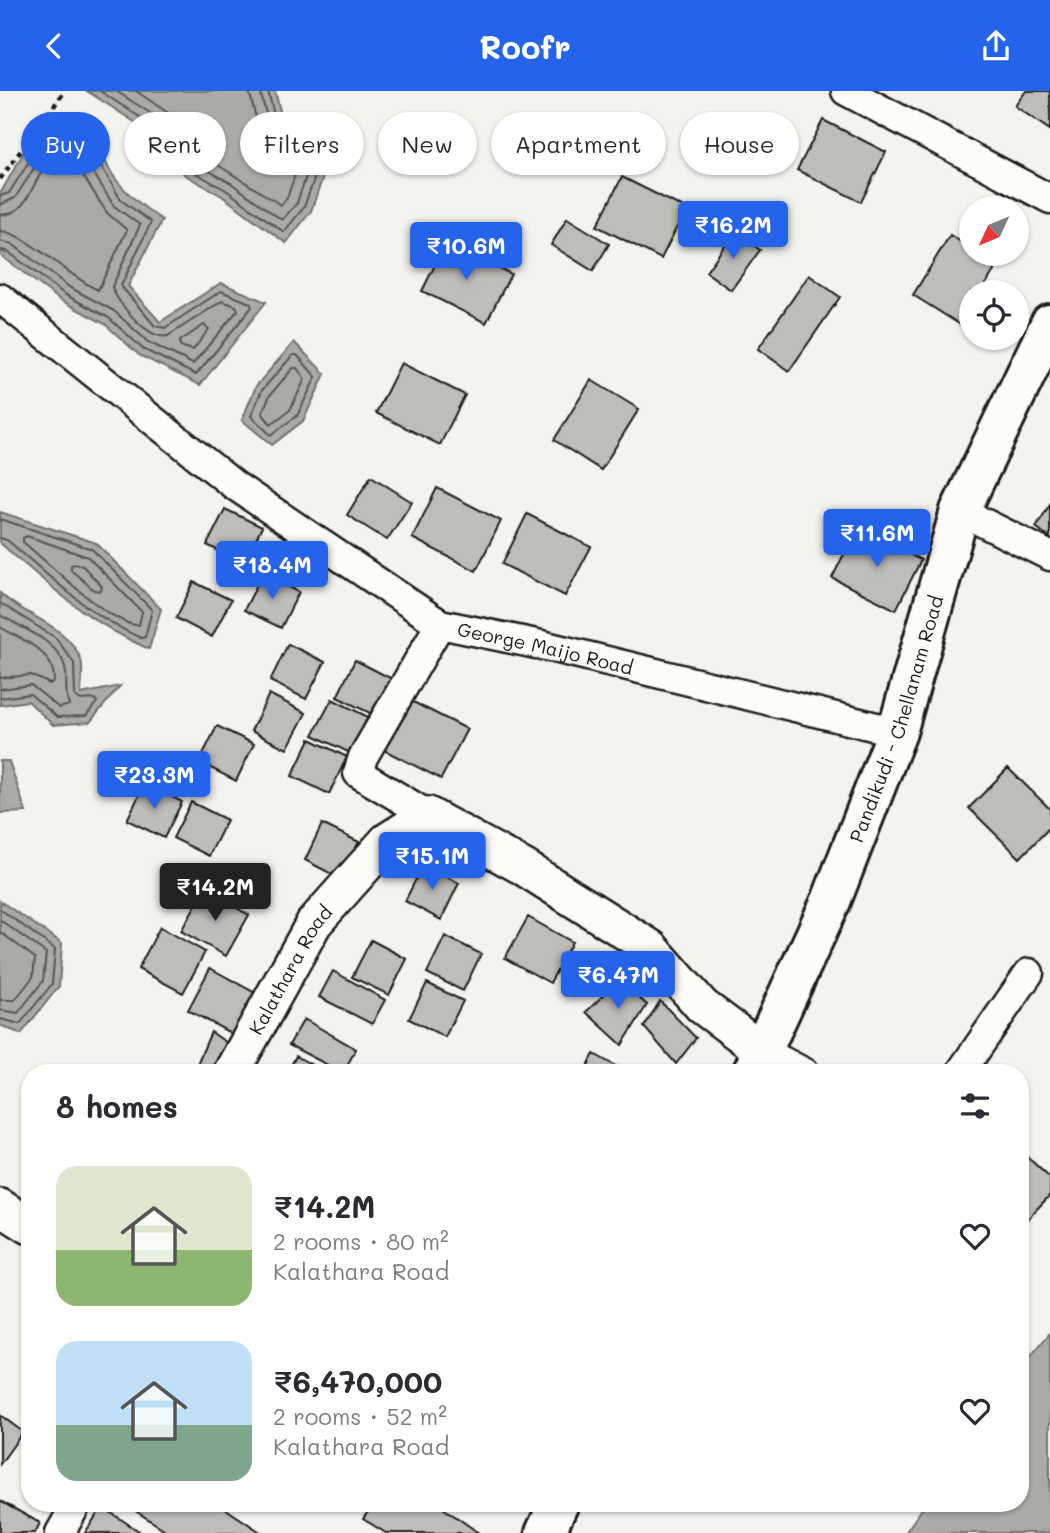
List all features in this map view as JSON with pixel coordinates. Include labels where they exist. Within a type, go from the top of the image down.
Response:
[{"type":"main road","name":"Pandikudi - Chellanam Road","points":[[756,1062],[831,901],[897,732],[960,511],[1050,324]]},
{"type":"main road","points":[[545,1533],[555,1512]]},
{"type":"street","points":[[846,91],[1050,199]]},
{"type":"street","name":"George Maijo Road","points":[[0,297],[234,485],[440,624],[546,646],[897,732]]},
{"type":"street","points":[[960,511],[1050,556]]},
{"type":"street","points":[[440,624],[363,757],[358,773],[523,867],[651,948],[756,1062]]},
{"type":"street","name":"Kalathara Road","points":[[236,1064],[314,923],[387,841],[428,815]]},
{"type":"street","points":[[966,1064],[1029,973]]},
{"type":"street","points":[[0,1207],[21,1220]]},
{"type":"street","points":[[60,1533],[72,1512]]},
{"type":"path","points":[[0,179],[65,91]]},
{"type":"water","points":[[87,91],[275,91],[280,112],[240,112],[240,175],[324,175],[311,211],[286,243],[222,196],[185,175],[226,175],[226,112],[124,112],[124,115]]},
{"type":"water","points":[[21,157],[21,175],[110,175],[110,169],[134,199],[162,220],[128,286],[160,322],[221,283],[266,302],[200,385],[139,355],[105,324],[60,300],[0,255],[0,251],[7,254],[0,249],[0,194]]},
{"type":"water","points":[[294,342],[325,374],[303,421],[272,445],[242,420],[256,386]]},
{"type":"water","points":[[0,512],[96,543],[161,609],[149,649],[88,615],[0,543]]},
{"type":"water","points":[[0,593],[67,638],[82,664],[81,694],[120,686],[90,722],[53,725],[28,701],[0,705]]},
{"type":"water","points":[[0,761],[9,761],[26,812],[0,813]]},
{"type":"water","points":[[0,901],[62,943],[59,986],[21,1034],[0,1025]]},
{"type":"water","points":[[1050,1333],[1050,1533],[905,1533],[920,1512],[1029,1512],[1029,1358]]},
{"type":"building","points":[[1026,91],[1050,91],[1050,130],[1015,106]]},
{"type":"building","points":[[823,120],[886,152],[861,202],[799,171]]},
{"type":"building","points":[[622,177],[686,209],[661,259],[597,226]]},
{"type":"building","points":[[567,218],[609,244],[593,271],[551,245]]},
{"type":"building","points":[[735,231],[760,250],[731,290],[706,272]]},
{"type":"building","points":[[950,235],[959,241],[959,266],[997,266],[988,280],[959,280],[959,324],[913,295]]},
{"type":"building","points":[[447,241],[511,274],[486,323],[422,291]]},
{"type":"building","points":[[809,275],[840,297],[789,371],[758,349]]},
{"type":"building","points":[[401,363],[465,395],[440,445],[376,413]]},
{"type":"building","points":[[591,380],[639,409],[601,470],[554,440]]},
{"type":"building","points":[[371,476],[412,502],[387,540],[347,515]]},
{"type":"building","points":[[437,488],[501,521],[476,571],[412,538]]},
{"type":"building","points":[[1050,504],[1050,538],[1036,527]]},
{"type":"building","points":[[225,509],[262,527],[244,564],[207,545]]},
{"type":"building","points":[[527,514],[591,547],[565,596],[502,564]]},
{"type":"building","points":[[857,528],[921,560],[896,610],[832,578]]},
{"type":"building","points":[[263,573],[299,592],[281,628],[244,610]]},
{"type":"building","points":[[194,582],[231,600],[212,637],[176,618]]},
{"type":"building","points":[[288,644],[325,662],[306,699],[270,681]]},
{"type":"building","points":[[355,660],[392,679],[374,715],[337,697]]},
{"type":"building","points":[[269,694],[306,713],[287,749],[251,731]]},
{"type":"building","points":[[403,697],[467,729],[441,779],[378,747]]},
{"type":"building","points":[[332,699],[368,717],[350,753],[313,735]]},
{"type":"building","points":[[217,726],[254,744],[236,781],[199,762]]},
{"type":"building","points":[[310,739],[347,757],[329,794],[292,776]]},
{"type":"building","points":[[1008,768],[1050,809],[1050,827],[1020,858],[969,808]]},
{"type":"building","points":[[145,783],[182,802],[164,838],[127,820]]},
{"type":"building","points":[[191,802],[227,820],[209,856],[173,838]]},
{"type":"building","points":[[322,824],[359,842],[341,879],[305,860]]},
{"type":"building","points":[[423,865],[459,883],[441,920],[405,901]]},
{"type":"building","points":[[204,890],[249,915],[226,956],[181,931]]},
{"type":"building","points":[[528,917],[572,942],[550,983],[505,958]]},
{"type":"building","points":[[160,927],[205,952],[183,993],[138,969]]},
{"type":"building","points":[[445,936],[481,954],[463,991],[427,973]]},
{"type":"building","points":[[371,940],[407,959],[389,995],[352,977]]},
{"type":"building","points":[[210,968],[255,993],[232,1034],[188,1010]]},
{"type":"building","points":[[333,971],[385,1000],[372,1024],[319,997]]},
{"type":"building","points":[[619,980],[647,1005],[622,1045],[586,1012]]},
{"type":"building","points":[[427,983],[463,1001],[445,1037],[409,1019]]},
{"type":"building","points":[[660,1001],[696,1038],[676,1064],[644,1027]]},
{"type":"building","points":[[304,1019],[356,1049],[348,1064],[326,1064],[289,1045]]},
{"type":"building","points":[[211,1032],[233,1047],[226,1064],[197,1064]]},
{"type":"building","points":[[594,1054],[612,1064],[589,1064]]},
{"type":"building","points":[[296,1056],[310,1064],[292,1064]]},
{"type":"building","points":[[1029,1159],[1050,1178],[1050,1195],[1029,1218]]},
{"type":"building","points":[[0,1415],[21,1431],[21,1435],[0,1464]]},
{"type":"building","points":[[0,1501],[40,1523],[35,1533],[0,1533]]},
{"type":"building","points":[[99,1512],[110,1512],[142,1533],[85,1533]]},
{"type":"building","points":[[137,1512],[230,1512],[262,1533],[170,1533]]},
{"type":"building","points":[[368,1512],[449,1512],[479,1533],[386,1533],[363,1519]]}]
